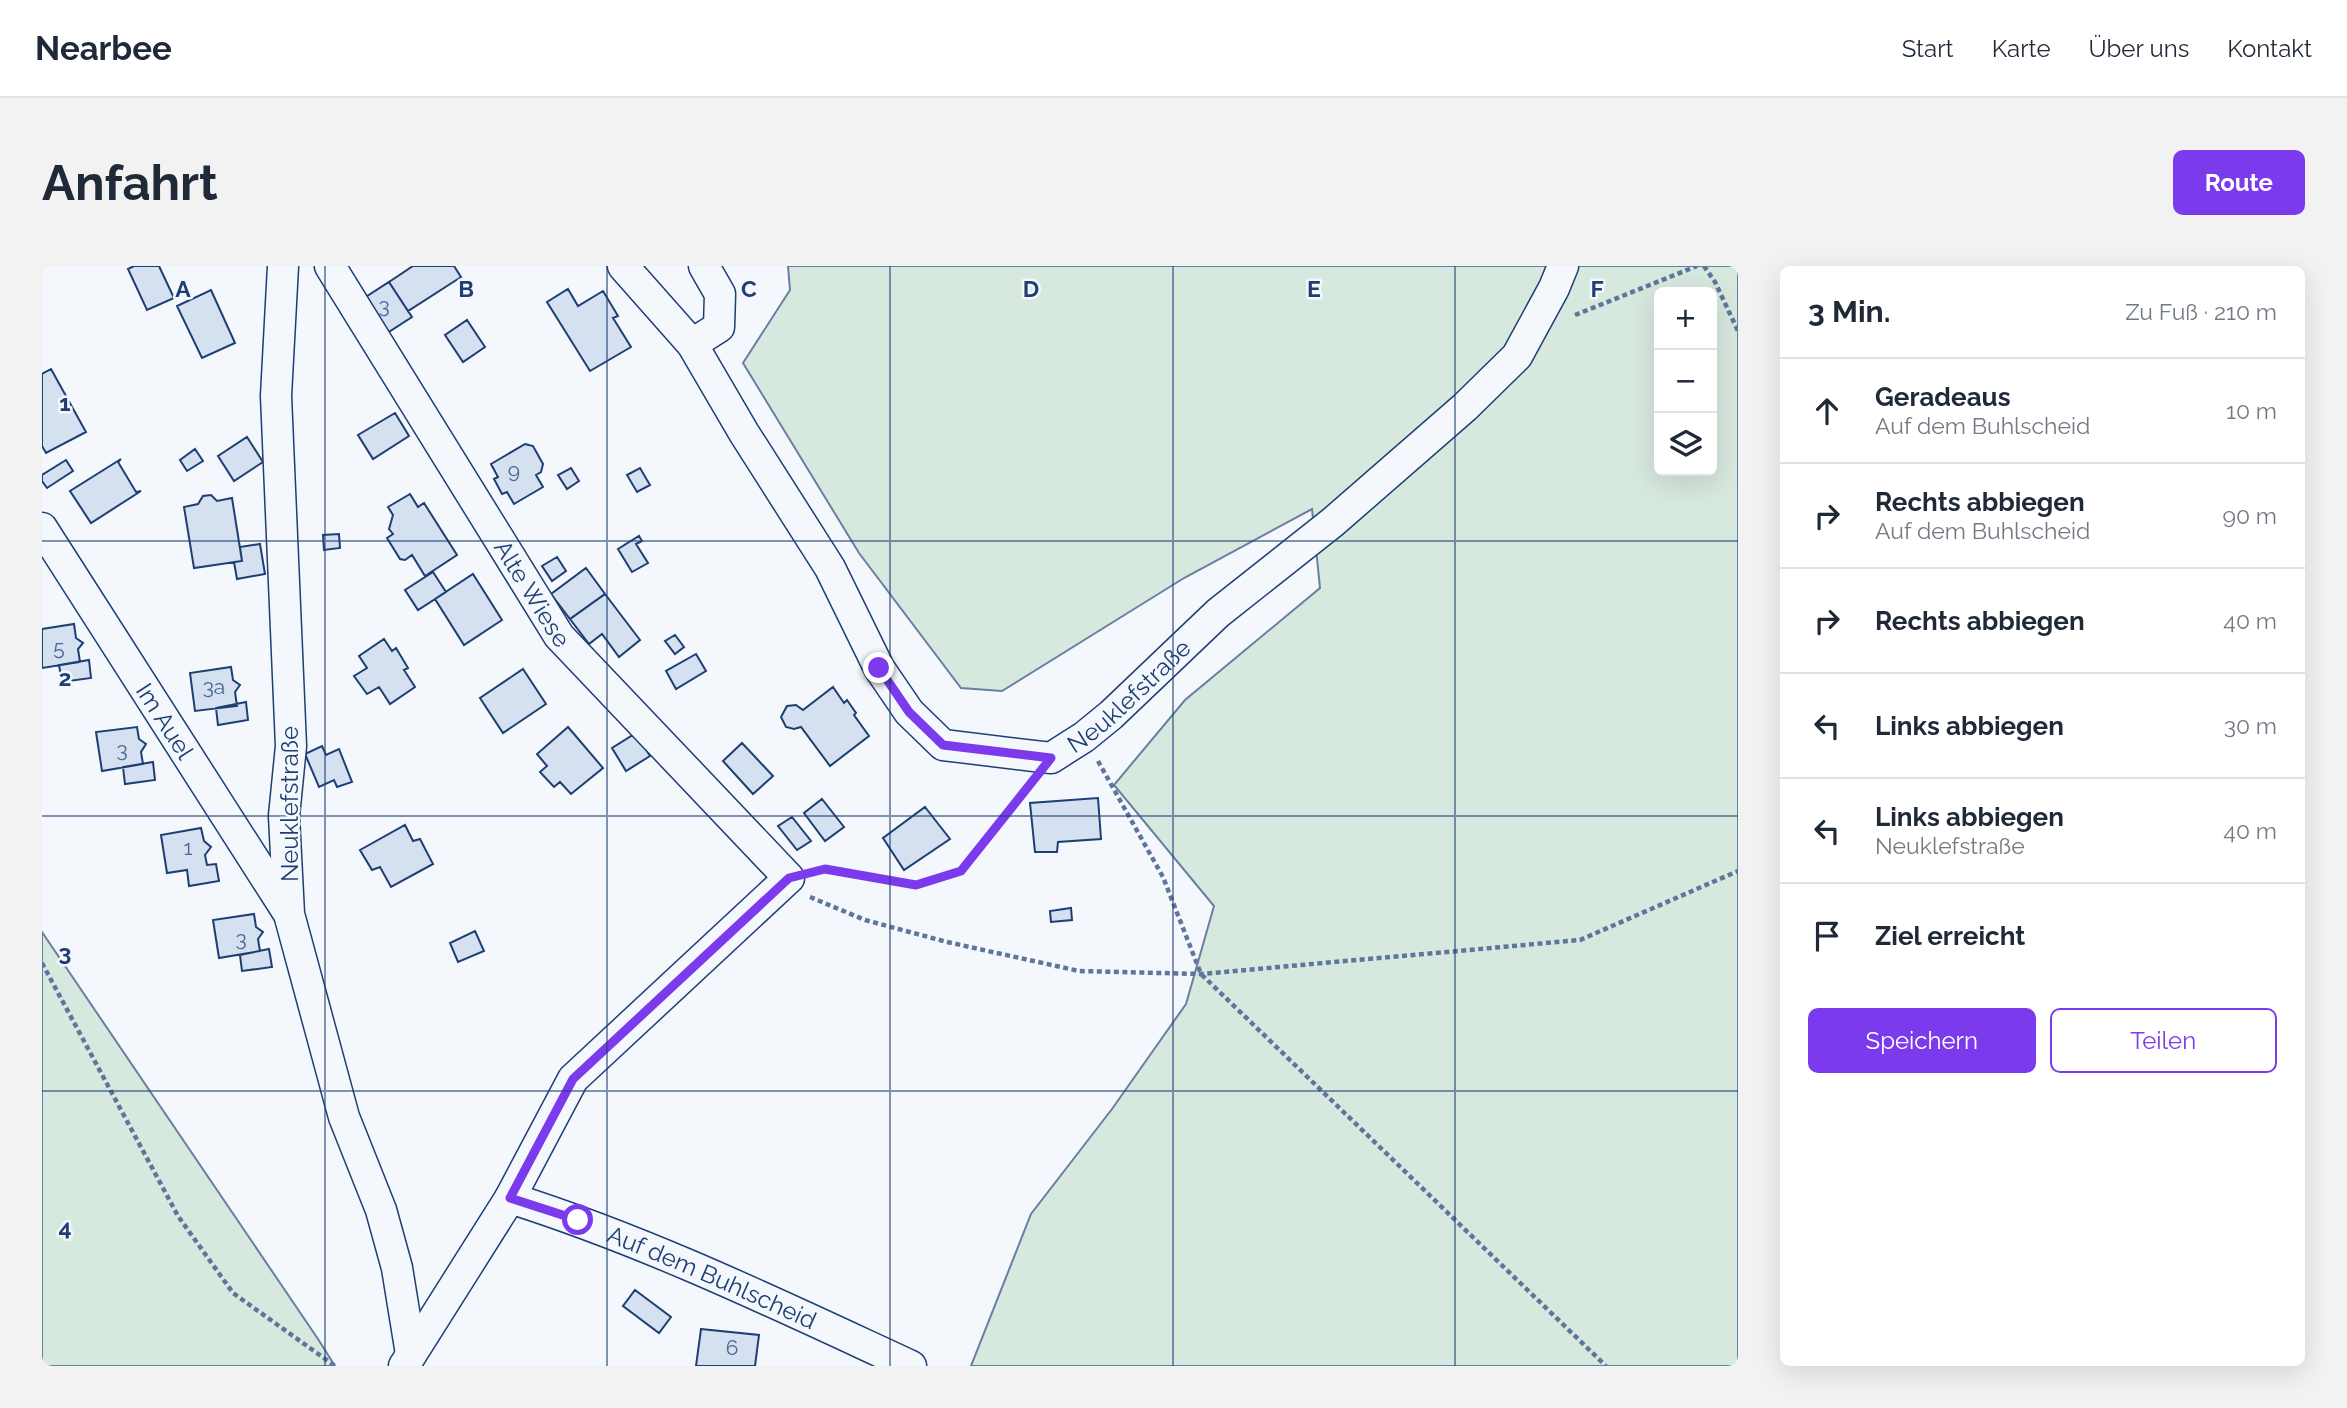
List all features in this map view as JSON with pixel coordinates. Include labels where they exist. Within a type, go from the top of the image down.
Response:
[{"type":"street","name":"Neuklefstraße","points":[[284,266],[275,396],[291,746],[284,816],[289,914],[344,1117],[381,1210],[397,1268],[408,1360]]},
{"type":"street","name":"Alte Wiese","points":[[330,266],[559,636],[789,878]]},
{"type":"street","name":"Neuklefstraße","points":[[623,266],[692,344],[744,433],[830,568],[879,668],[909,712],[943,745],[1051,758],[1084,737],[1111,715],[1218,613],[1333,522],[1465,407],[1517,356],[1563,266]]},
{"type":"street","points":[[692,344],[719,327],[720,294],[704,266]]},
{"type":"street","name":"Im Auel","points":[[42,528],[289,914]]},
{"type":"street","points":[[408,1360],[510,1198],[573,1079],[789,878]]},
{"type":"street","name":"Auf dem Buhlscheid","points":[[510,1198],[578,1220],[743,1288],[911,1366]]},
{"type":"path","points":[[1529,334],[1697,266]]},
{"type":"path","points":[[1704,266],[1715,282],[1738,331]]},
{"type":"path","points":[[1084,737],[1163,877],[1201,974],[1606,1366]]},
{"type":"path","points":[[789,878],[825,869],[916,885],[961,871],[1051,758]]},
{"type":"path","points":[[789,878],[810,897],[865,920],[947,943],[1079,971],[1201,974],[1580,940],[1738,871]]},
{"type":"path","points":[[42,963],[178,1216],[233,1293],[335,1366]]},
{"type":"shaded area","points":[[788,266],[1738,266],[1738,1366],[971,1366],[1031,1214],[1112,1109],[1186,1004],[1214,906],[1114,785],[1185,700],[1320,588],[1312,509],[1184,578],[1002,691],[961,688],[859,553],[743,363],[790,290]]},
{"type":"shaded area","points":[[42,932],[318,1339],[335,1366],[42,1366]]},
{"type":"building","points":[[134,266],[159,266],[174,298],[147,310],[128,269]]},
{"type":"building","points":[[413,266],[454,266],[461,277],[408,311],[389,282]]},
{"type":"building","points":[[389,282],[412,317],[384,335],[361,300]]},
{"type":"building","points":[[568,289],[578,306],[603,291],[618,316],[613,318],[631,347],[590,371],[547,302]]},
{"type":"building","points":[[211,290],[235,343],[202,358],[177,306]]},
{"type":"building","points":[[467,320],[485,347],[463,362],[445,335]]},
{"type":"building","points":[[51,369],[86,432],[46,453],[42,446],[42,374]]},
{"type":"building","points":[[395,413],[409,436],[373,459],[358,435]]},
{"type":"building","points":[[247,437],[263,462],[234,481],[218,456]]},
{"type":"building","points":[[525,444],[533,446],[543,464],[541,472],[536,475],[543,487],[514,504],[507,492],[502,494],[494,479],[498,477],[491,464]]},
{"type":"building","points":[[195,449],[203,461],[187,471],[180,460]]},
{"type":"building","points":[[121,459],[118,462],[136,492],[141,491],[91,523],[70,491]]},
{"type":"building","points":[[66,460],[73,471],[47,488],[42,481],[42,475]]},
{"type":"building","points":[[571,468],[579,481],[567,489],[558,475]]},
{"type":"building","points":[[640,468],[650,485],[637,492],[627,475]]},
{"type":"building","points":[[410,494],[418,507],[424,503],[457,555],[425,576],[412,555],[405,560],[400,559],[387,538],[393,534],[389,529],[393,515],[388,507]]},
{"type":"building","points":[[211,495],[217,501],[232,498],[242,561],[194,568],[184,507],[198,504],[203,496]]},
{"type":"building","points":[[339,534],[340,548],[324,550],[323,535]]},
{"type":"building","points":[[639,536],[642,541],[636,544],[648,563],[632,572],[618,549]]},
{"type":"building","points":[[260,544],[265,574],[237,579],[234,562],[242,561],[240,547]]},
{"type":"building","points":[[557,557],[566,571],[552,581],[542,566]]},
{"type":"building","points":[[586,568],[605,594],[570,619],[551,594]]},
{"type":"building","points":[[433,572],[446,592],[418,610],[405,590]]},
{"type":"building","points":[[473,574],[502,620],[464,645],[435,599]]},
{"type":"building","points":[[605,594],[640,640],[619,657],[602,634],[589,644],[570,619]]},
{"type":"building","points":[[74,624],[76,638],[83,643],[78,649],[80,662],[42,668],[42,629]]},
{"type":"building","points":[[675,635],[684,647],[675,654],[665,641]]},
{"type":"building","points":[[384,639],[392,651],[396,648],[408,668],[404,670],[415,687],[390,704],[379,687],[367,694],[354,676],[367,668],[359,656]]},
{"type":"building","points":[[696,654],[706,671],[676,689],[666,671]]},
{"type":"building","points":[[89,660],[91,678],[62,682],[59,665]]},
{"type":"building","points":[[231,667],[233,680],[240,685],[235,692],[237,706],[195,711],[190,673]]},
{"type":"building","points":[[523,669],[546,704],[503,733],[480,698]]},
{"type":"building","points":[[833,687],[844,703],[847,700],[869,736],[830,766],[801,727],[786,727],[781,717],[787,706],[796,705],[803,710]]},
{"type":"building","points":[[246,702],[248,720],[218,725],[216,708]]},
{"type":"building","points":[[137,727],[139,739],[146,744],[141,752],[143,764],[102,771],[96,732]]},
{"type":"building","points":[[568,727],[603,768],[571,794],[560,782],[554,787],[540,772],[547,766],[537,754]]},
{"type":"building","points":[[636,733],[650,756],[626,771],[612,748]]},
{"type":"building","points":[[742,743],[773,776],[753,794],[723,761]]},
{"type":"building","points":[[322,746],[326,755],[339,749],[352,782],[337,787],[334,780],[319,787],[305,754]]},
{"type":"building","points":[[153,762],[155,780],[125,784],[123,767]]},
{"type":"building","points":[[1098,798],[1101,839],[1058,842],[1057,852],[1035,852],[1030,803]]},
{"type":"building","points":[[822,799],[844,827],[825,841],[804,813]]},
{"type":"building","points":[[925,807],[950,839],[904,870],[883,838]]},
{"type":"building","points":[[792,817],[811,841],[797,850],[778,826]]},
{"type":"building","points":[[405,825],[413,841],[420,839],[433,864],[391,887],[380,867],[372,870],[360,850]]},
{"type":"building","points":[[201,828],[204,841],[211,847],[205,855],[207,865],[216,864],[219,881],[189,886],[187,870],[167,873],[161,835]]},
{"type":"building","points":[[1071,908],[1072,920],[1051,922],[1050,911]]},
{"type":"building","points":[[254,914],[256,927],[263,932],[258,939],[260,951],[219,958],[213,920]]},
{"type":"building","points":[[475,931],[484,951],[458,962],[450,943]]},
{"type":"building","points":[[269,949],[272,967],[242,971],[240,955]]},
{"type":"building","points":[[635,1290],[671,1317],[659,1333],[623,1306]]},
{"type":"building","points":[[701,1329],[759,1335],[755,1366],[696,1366]]},
{"type":"route","points":[[578,1220],[510,1198],[573,1079],[789,878],[825,869],[916,885],[961,871],[1051,758],[943,745],[909,712],[879,668]]}]
